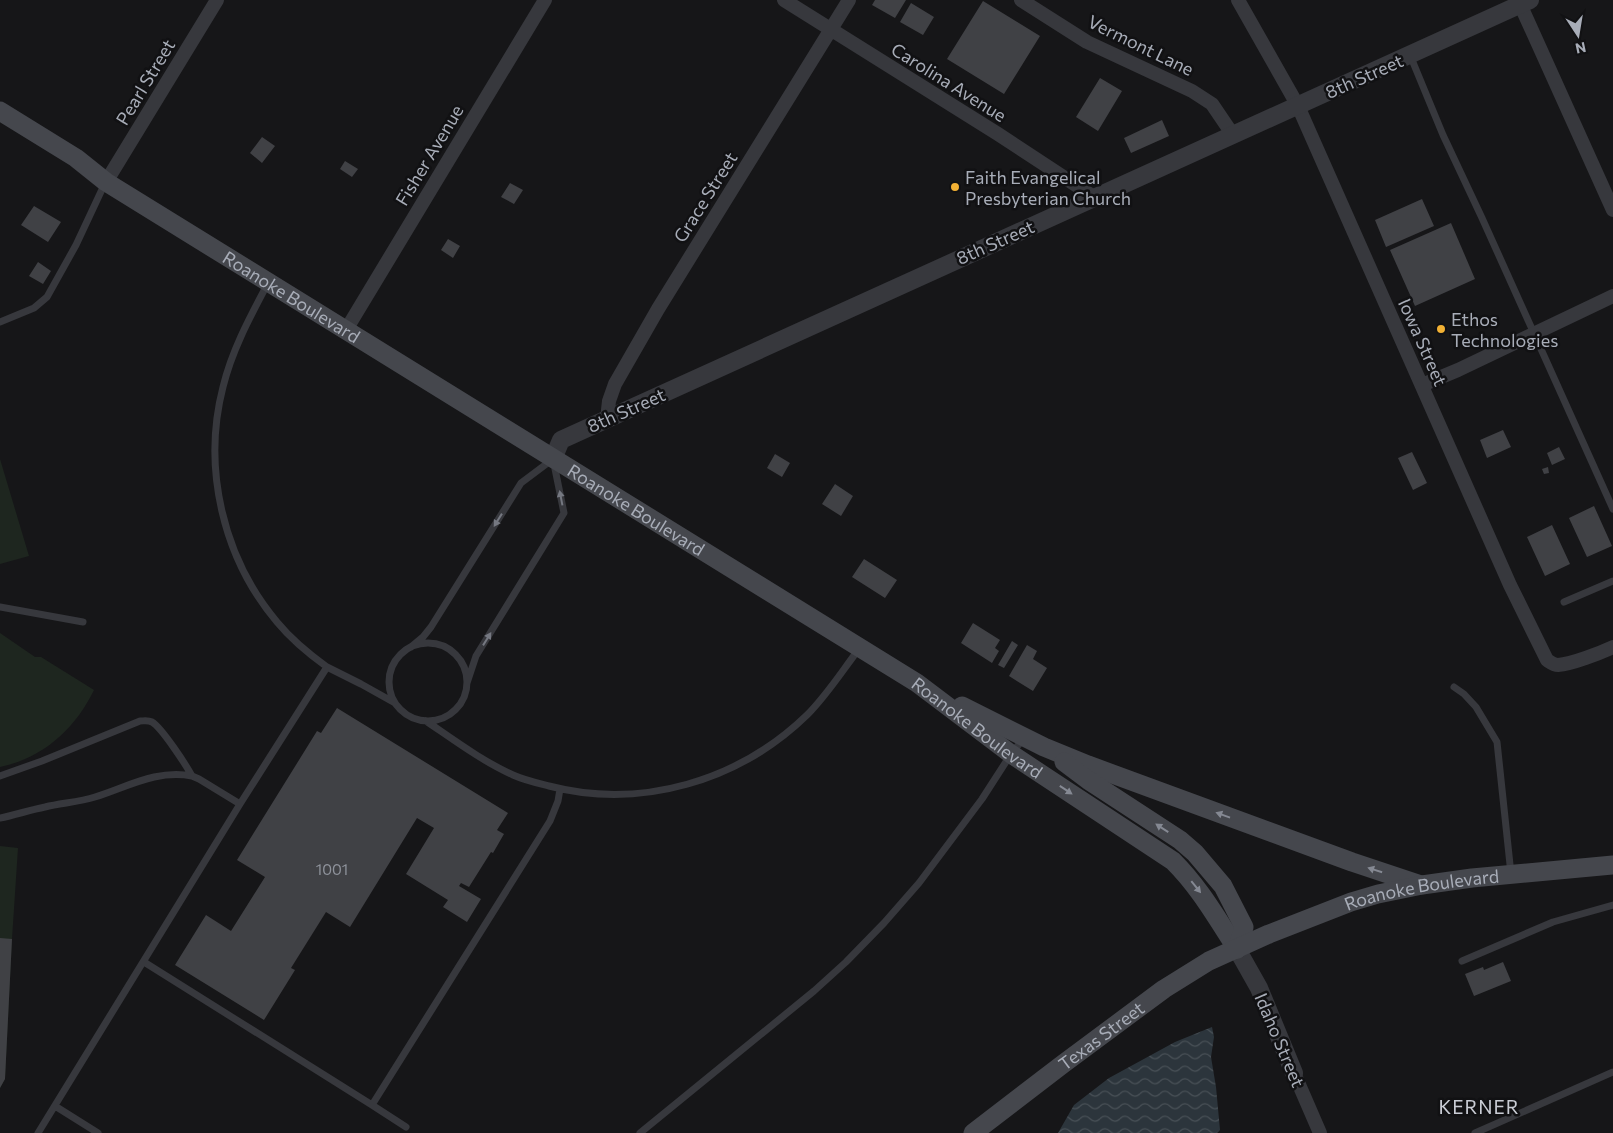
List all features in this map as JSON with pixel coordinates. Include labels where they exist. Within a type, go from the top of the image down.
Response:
[{"type":"main road","name":"Roanoke Boulevard","points":[[0,111],[76,158],[106,182],[268,283],[918,683],[1011,754],[1172,861],[1188,876],[1202,894],[1238,948]]},
{"type":"main road","points":[[918,683],[1044,747],[1352,862],[1422,885]]},
{"type":"main road","name":"Roanoke Boulevard","points":[[1044,747],[1088,780],[1180,840],[1195,853],[1222,886],[1244,927],[1238,948]]},
{"type":"main road","name":"Roanoke Boulevard","points":[[1238,948],[1351,902],[1378,894],[1422,885],[1613,864]]},
{"type":"main road","name":"Texas Street","points":[[973,1133],[1164,990],[1209,961],[1238,948]]},
{"type":"street","name":"Pearl Street","points":[[106,182],[217,0]]},
{"type":"street","name":"Fisher Avenue","points":[[346,330],[545,0]]},
{"type":"street","name":"Carolina Avenue","points":[[784,0],[998,134],[1094,197]]},
{"type":"street","name":"Grace Street","points":[[607,419],[609,401],[624,367],[849,0]]},
{"type":"street","name":"Vermont Lane","points":[[1021,0],[1087,42],[1192,90],[1212,104],[1233,135]]},
{"type":"street","name":"Iowa Street","points":[[1238,0],[1298,106],[1514,593],[1547,660],[1558,665],[1613,648]]},
{"type":"street","name":"8th Street","points":[[553,459],[560,440],[1298,106],[1523,2]]},
{"type":"street","points":[[1523,2],[1613,210]]},
{"type":"street","points":[[1422,385],[1458,370],[1613,296]]},
{"type":"street","name":"Idaho Street","points":[[1238,948],[1258,988],[1320,1133]]},
{"type":"lane","points":[[1410,55],[1443,135],[1613,509]]},
{"type":"lane","points":[[0,322],[34,308],[47,297],[76,245],[106,182]]},
{"type":"lane","points":[[268,283],[245,326],[221,394],[215,439],[219,498],[234,550],[259,597],[277,622],[292,638],[327,667],[395,703],[403,712],[413,718],[426,721],[438,720],[449,715],[458,707],[464,696],[476,656],[564,513],[553,459],[521,483],[431,627],[423,637],[400,655],[392,666],[389,679],[390,691],[395,703]]},
{"type":"lane","points":[[1564,602],[1613,581]]},
{"type":"lane","points":[[0,607],[83,622]]},
{"type":"lane","points":[[410,648],[423,644],[437,644],[449,649],[459,658],[465,670],[467,683]]},
{"type":"lane","points":[[426,721],[500,769],[532,781],[578,792],[607,795],[644,793],[694,783],[726,770],[768,747],[820,701],[861,647]]},
{"type":"lane","points":[[38,1133],[240,804],[327,667]]},
{"type":"lane","points":[[1454,687],[1464,694],[1476,707],[1497,742],[1511,874]]},
{"type":"lane","points":[[0,776],[140,721],[148,721],[158,727],[192,776]]},
{"type":"lane","points":[[640,1133],[814,990],[846,962],[884,923],[919,883],[982,799],[1024,737]]},
{"type":"lane","points":[[0,818],[93,797],[136,782],[167,774],[192,776],[240,804]]},
{"type":"lane","points":[[372,1106],[550,821],[558,801],[560,788]]},
{"type":"lane","points":[[1462,961],[1553,922],[1613,905]]},
{"type":"lane","points":[[144,962],[406,1127]]},
{"type":"lane","points":[[1475,1133],[1613,1072]]},
{"type":"lane","points":[[55,1106],[98,1133]]},
{"type":"shaded area","points":[[0,459],[29,556],[0,564]]},
{"type":"shaded area","points":[[0,633],[35,657],[41,657],[94,690],[77,717],[56,740],[30,757],[0,767]]},
{"type":"shaded area","points":[[0,846],[18,848],[5,1079],[0,1088]]},
{"type":"water","points":[[1212,1027],[1214,1037],[1211,1057],[1220,1130],[1217,1133],[1058,1133],[1074,1105],[1109,1078],[1175,1042]]},
{"type":"building","points":[[875,0],[906,0],[895,18],[872,5]]},
{"type":"building","points":[[983,1],[1040,36],[1004,94],[947,59]]},
{"type":"building","points":[[911,3],[934,17],[923,35],[900,22]]},
{"type":"building","points":[[1100,78],[1122,91],[1098,131],[1076,117]]},
{"type":"building","points":[[1162,120],[1169,136],[1131,153],[1124,138]]},
{"type":"building","points":[[262,137],[275,146],[262,163],[250,153]]},
{"type":"building","points":[[345,161],[358,169],[352,177],[340,169]]},
{"type":"building","points":[[510,183],[523,190],[514,204],[501,197]]},
{"type":"building","points":[[1422,199],[1434,226],[1386,247],[1375,220]]},
{"type":"building","points":[[34,206],[61,222],[48,242],[21,225]]},
{"type":"building","points":[[1451,223],[1475,279],[1415,306],[1390,250]]},
{"type":"building","points":[[448,239],[460,246],[453,258],[441,250]]},
{"type":"building","points":[[38,262],[51,271],[43,284],[29,276]]},
{"type":"building","points":[[1503,430],[1511,447],[1487,458],[1480,440]]},
{"type":"building","points":[[1559,447],[1565,459],[1552,465],[1547,453]]},
{"type":"building","points":[[1412,452],[1427,483],[1413,490],[1398,458]]},
{"type":"building","points":[[775,454],[790,463],[782,477],[767,468]]},
{"type":"building","points":[[1548,467],[1549,473],[1544,474],[1542,469]]},
{"type":"building","points":[[835,484],[853,496],[841,516],[822,504]]},
{"type":"building","points":[[1594,506],[1612,546],[1587,557],[1569,518]]},
{"type":"building","points":[[1552,525],[1570,564],[1545,576],[1527,537]]},
{"type":"building","points":[[864,559],[897,580],[885,598],[852,577]]},
{"type":"building","points":[[973,623],[1000,640],[995,648],[999,651],[992,663],[961,643]]},
{"type":"building","points":[[1012,641],[1018,645],[1004,668],[998,665]]},
{"type":"building","points":[[1027,645],[1037,651],[1033,659],[1047,668],[1033,691],[1009,676]]},
{"type":"building","points":[[337,708],[508,813],[497,830],[504,834],[469,887],[461,883],[459,886],[481,899],[467,922],[443,907],[448,900],[406,874],[434,828],[417,818],[350,927],[326,912],[291,968],[295,970],[264,1020],[175,965],[206,915],[231,931],[265,877],[237,860],[317,731],[321,733]]},
{"type":"building","points":[[0,938],[12,939],[5,1079],[0,1088]]},
{"type":"building","points":[[1503,962],[1511,981],[1474,996],[1465,974],[1483,967],[1484,970]]},
{"type":"place","name":"Faith Evangelical Presbyterian Church","points":[[955,187]]},
{"type":"place","name":"Ethos Technologies","points":[[1441,329]]},
{"type":"district","name":"KERNER","points":[[1479,1106]]}]
